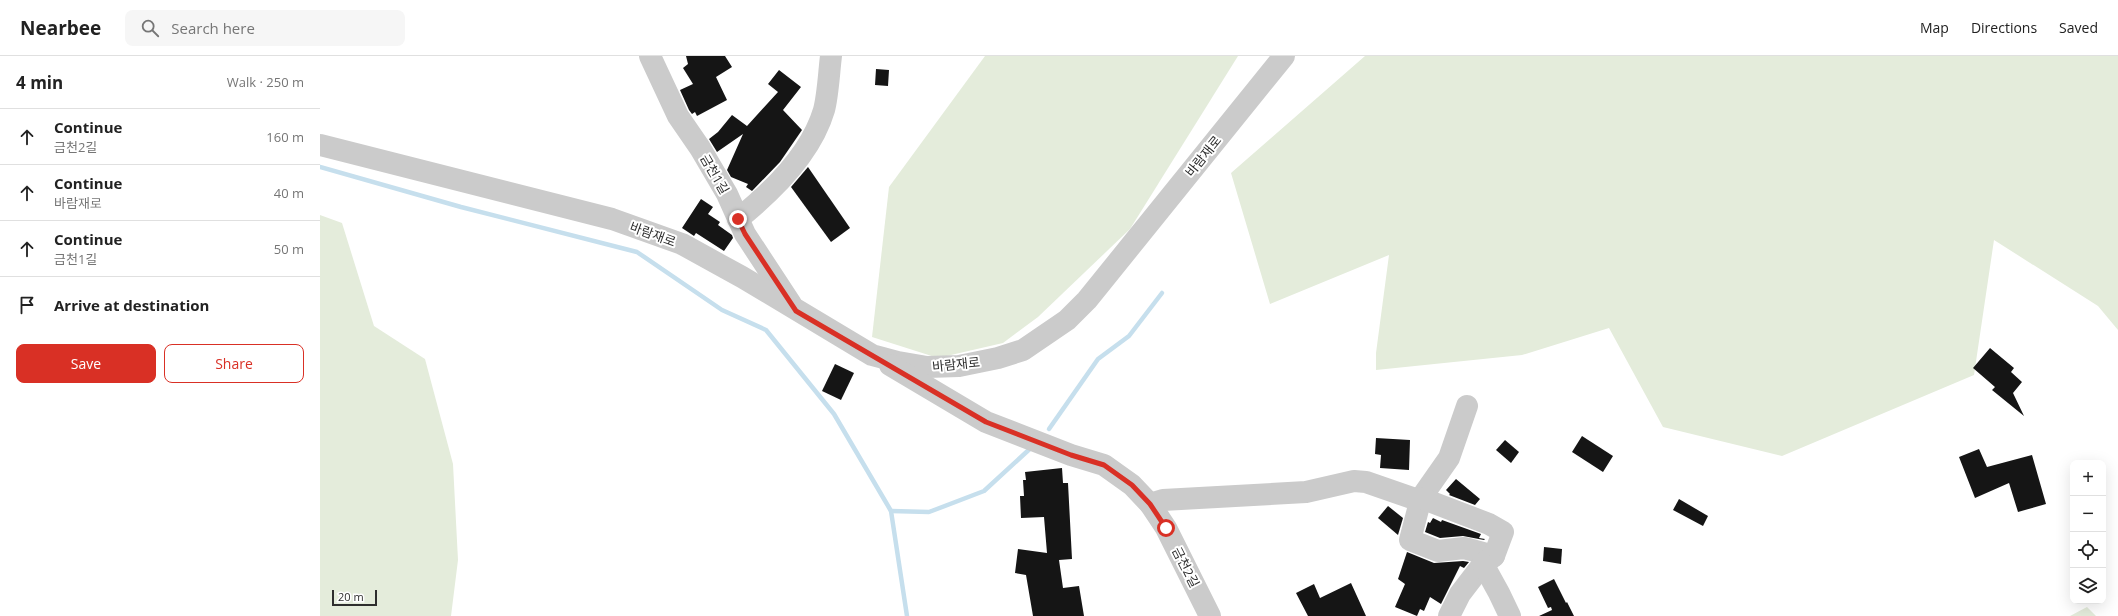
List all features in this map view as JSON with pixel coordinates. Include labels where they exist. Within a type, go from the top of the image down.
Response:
[{"type":"street","name":"금천1길","points":[[650,56],[678,116],[716,174],[745,234],[796,311]]},
{"type":"street","points":[[738,219],[755,205],[795,164],[814,134],[824,110],[831,56]]},
{"type":"street","name":"바람재로","points":[[320,145],[612,219],[682,244],[742,277],[796,311],[872,355],[927,367],[959,366],[998,358],[1023,350],[1067,320],[1087,300],[1284,56]]},
{"type":"street","name":"금천2길","points":[[872,355],[986,422],[1071,455],[1104,465],[1132,485],[1150,504],[1166,528],[1210,616]]},
{"type":"street","points":[[1467,406],[1449,458],[1421,498],[1410,540],[1438,551],[1464,548],[1488,560],[1510,616]]},
{"type":"street","points":[[1150,504],[1164,500],[1306,492],[1354,481],[1366,482],[1415,500],[1421,498],[1489,524],[1503,532],[1488,560],[1460,594],[1449,616]]},
{"type":"green space","points":[[985,56],[1238,56],[1130,229],[1038,317],[1003,343],[938,358],[872,337],[889,187]]},
{"type":"green space","points":[[1365,56],[2118,56],[2118,330],[2098,306],[1994,240],[1974,375],[1782,456],[1663,427],[1609,328],[1522,355],[1376,370],[1376,353],[1389,255],[1270,304],[1231,173]]},
{"type":"green space","points":[[320,215],[342,223],[374,326],[425,359],[453,464],[458,560],[451,616],[320,616]]},
{"type":"green space","points":[[2087,607],[2096,616],[2070,616]]},
{"type":"building","points":[[686,56],[725,56],[732,67],[716,77],[727,100],[697,116],[695,112],[692,114],[689,110],[680,90],[693,84],[683,68],[688,64]]},
{"type":"building","points":[[876,69],[889,70],[888,86],[875,85]]},
{"type":"building","points":[[779,70],[801,87],[783,110],[802,130],[780,162],[752,191],[746,187],[748,184],[731,177],[727,170],[743,134],[717,152],[709,139],[718,132],[732,115],[747,126],[778,92],[768,84]]},
{"type":"building","points":[[808,167],[850,228],[831,242],[791,187]]},
{"type":"building","points":[[701,199],[713,207],[708,214],[720,222],[718,225],[732,235],[733,238],[724,251],[696,233],[694,236],[682,228]]},
{"type":"building","points":[[1990,348],[2014,368],[2011,372],[2022,382],[2013,393],[2024,416],[1992,390],[1995,387],[1973,368]]},
{"type":"building","points":[[835,364],[854,373],[841,400],[822,391]]},
{"type":"building","points":[[1582,436],[1613,456],[1603,472],[1572,452]]},
{"type":"building","points":[[1376,438],[1410,440],[1409,470],[1380,468],[1381,455],[1375,454]]},
{"type":"building","points":[[1505,440],[1519,452],[1511,463],[1496,450]]},
{"type":"building","points":[[1979,449],[1987,467],[2032,455],[2046,504],[2018,512],[2009,483],[1975,498],[1959,457]]},
{"type":"building","points":[[1062,468],[1063,483],[1068,483],[1072,559],[1059,560],[1063,588],[1079,586],[1084,616],[1033,616],[1026,575],[1015,573],[1018,549],[1047,553],[1044,517],[1021,518],[1020,496],[1024,496],[1023,480],[1026,480],[1025,472]]},
{"type":"building","points":[[1456,479],[1480,499],[1475,505],[1449,495],[1450,494],[1446,490]]},
{"type":"building","points":[[1679,499],[1708,516],[1703,526],[1673,510]]},
{"type":"building","points":[[1388,506],[1403,518],[1398,535],[1378,518]]},
{"type":"building","points":[[1433,518],[1441,522],[1442,520],[1481,534],[1479,538],[1485,539],[1463,536],[1440,538],[1425,532],[1428,522],[1430,523]]},
{"type":"building","points":[[1544,547],[1562,549],[1561,564],[1543,561]]},
{"type":"building","points":[[1407,552],[1434,563],[1469,562],[1464,568],[1460,566],[1441,604],[1430,597],[1424,611],[1420,609],[1417,616],[1395,607],[1405,584],[1398,579]]},
{"type":"building","points":[[1554,579],[1574,616],[1539,616],[1552,610],[1551,607],[1548,608],[1538,587]]},
{"type":"building","points":[[1351,583],[1366,616],[1308,616],[1296,593],[1314,584],[1320,598]]},
{"type":"waterway","points":[[320,167],[461,207],[637,252],[722,310],[766,330],[834,414],[891,511],[907,616]]},
{"type":"waterway","points":[[1049,429],[1098,359],[1129,336],[1162,293]]},
{"type":"waterway","points":[[891,511],[929,512],[984,491],[1033,446]]},
{"type":"route","points":[[738,219],[745,234],[796,311],[986,422],[1071,455],[1104,465],[1132,485],[1150,504],[1166,528]]}]
